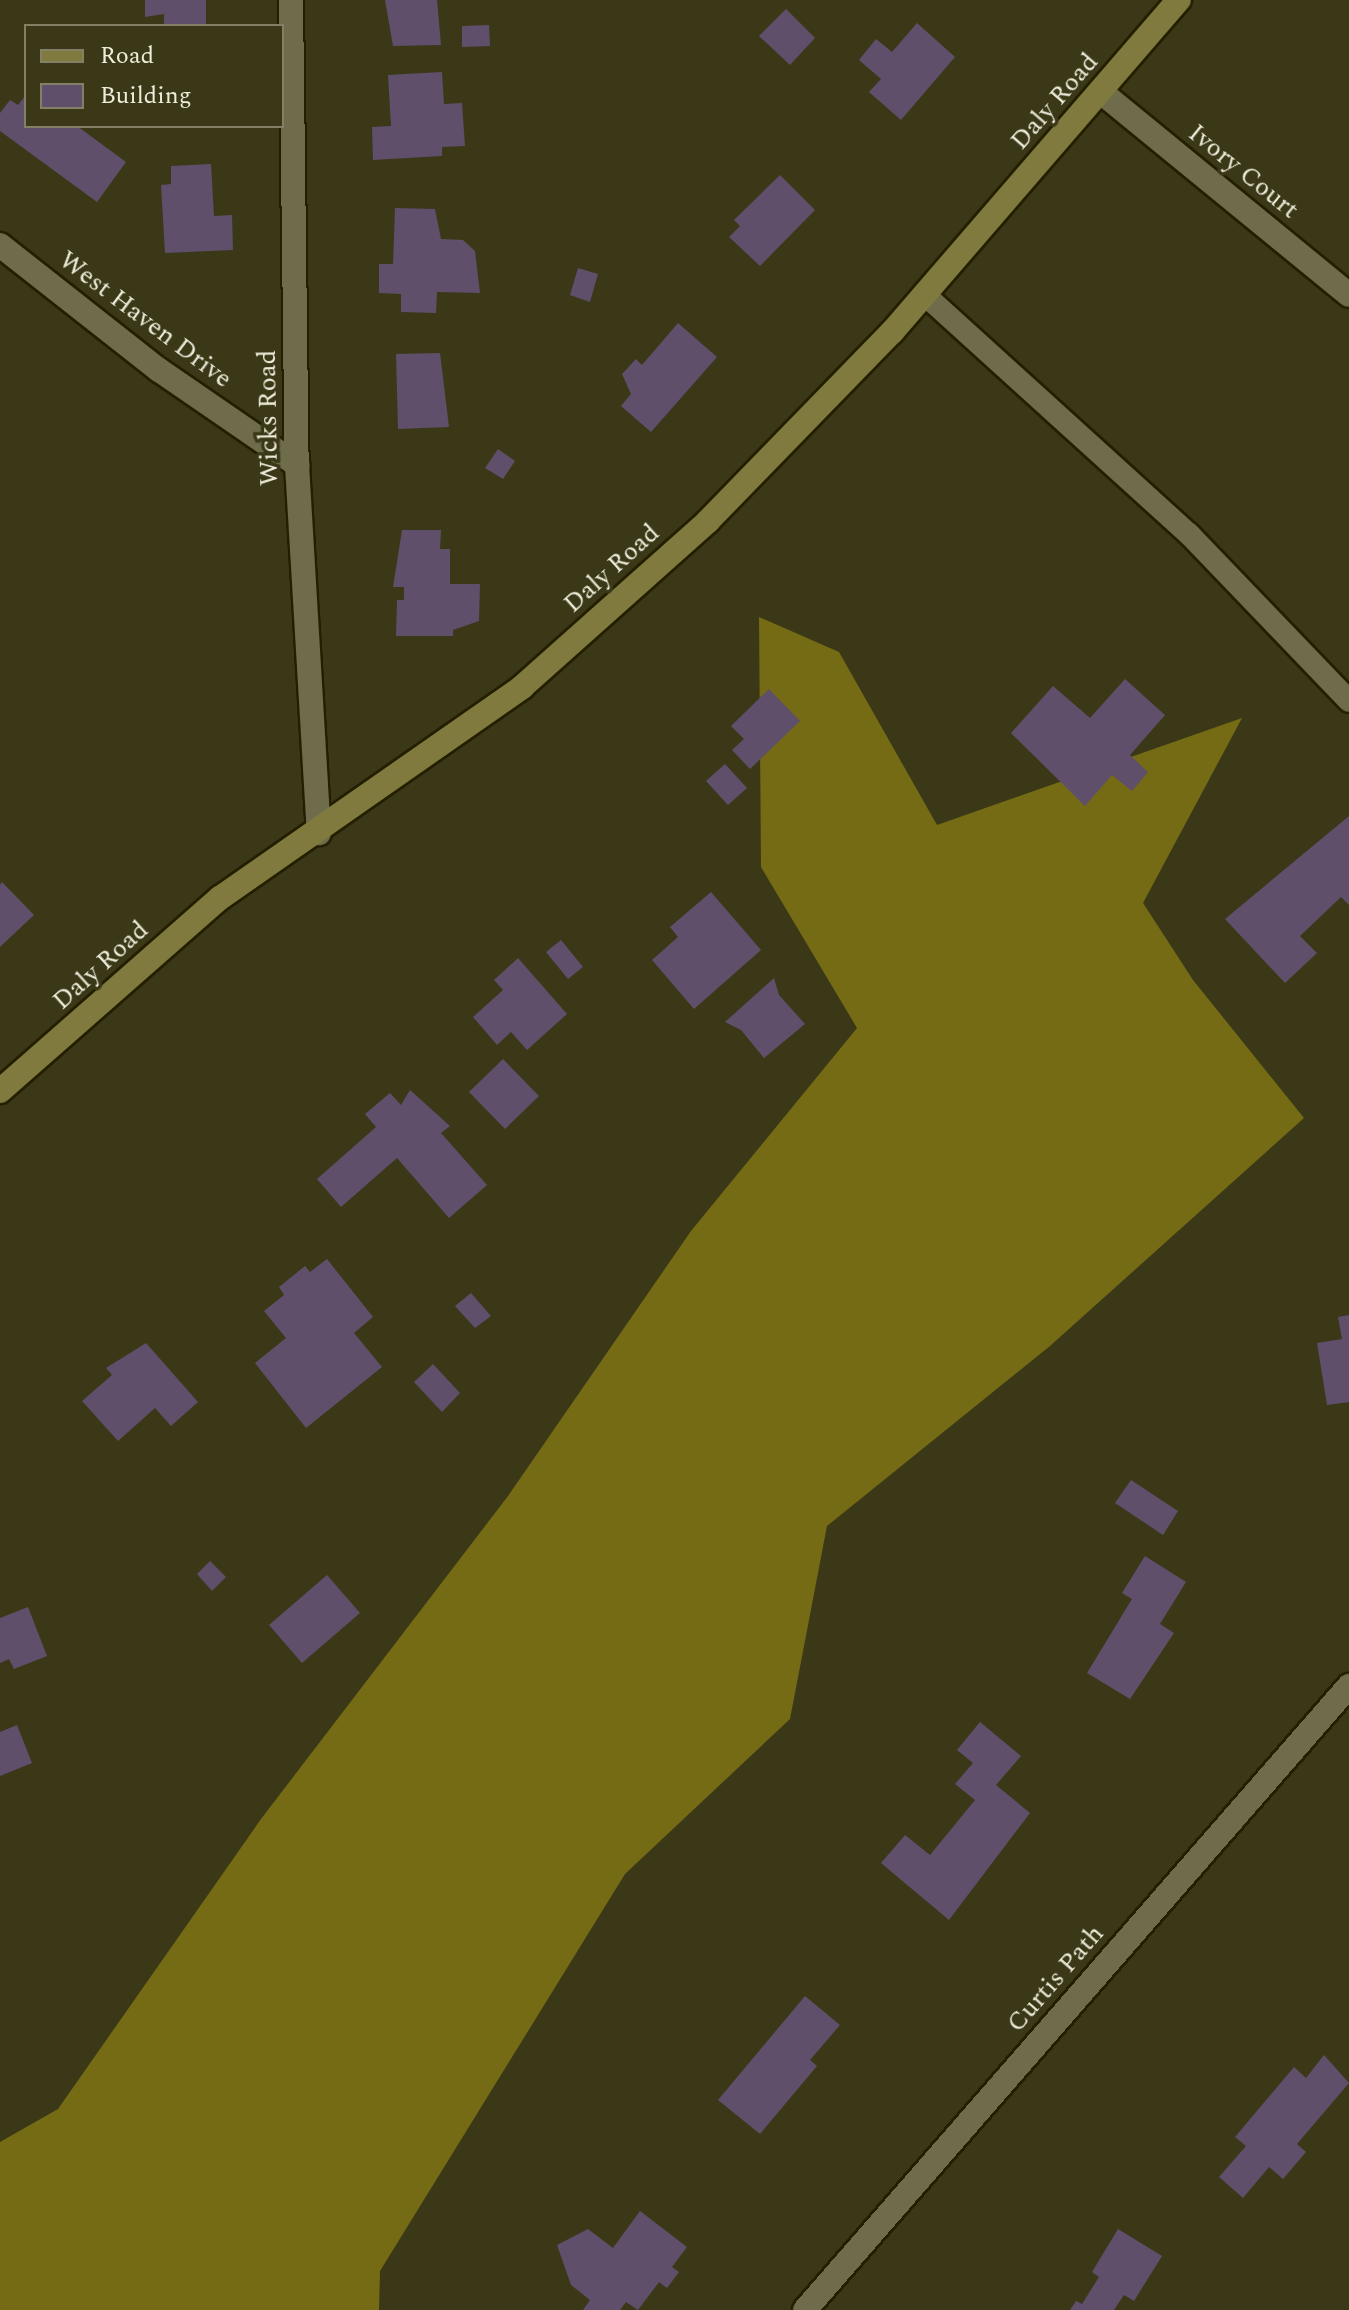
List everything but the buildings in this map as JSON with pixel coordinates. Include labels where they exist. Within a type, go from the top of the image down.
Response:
[{"type":"street","name":"Wicks Road","points":[[291,0],[297,465],[319,833]]},
{"type":"street","name":"Daly Road","points":[[0,1091],[220,898],[319,833],[522,687],[708,521],[924,294],[1179,0]]},
{"type":"street","name":"Ivory Court","points":[[1101,92],[1349,295]]},
{"type":"street","name":"West Haven Drive","points":[[0,245],[159,370],[297,465]]},
{"type":"street","name":"Curtis Path","points":[[805,2310],[1349,1686]]},
{"type":"lane","points":[[924,294],[1189,534],[1349,701]]},
{"type":"shaded area","points":[[759,617],[839,652],[937,825],[1242,718],[1143,903],[1193,980],[1304,1118],[1050,1346],[827,1526],[790,1719],[625,1874],[380,2271],[379,2310],[0,2310],[0,2142],[58,2109],[261,1819],[508,1496],[691,1231],[857,1028],[761,867]]}]
